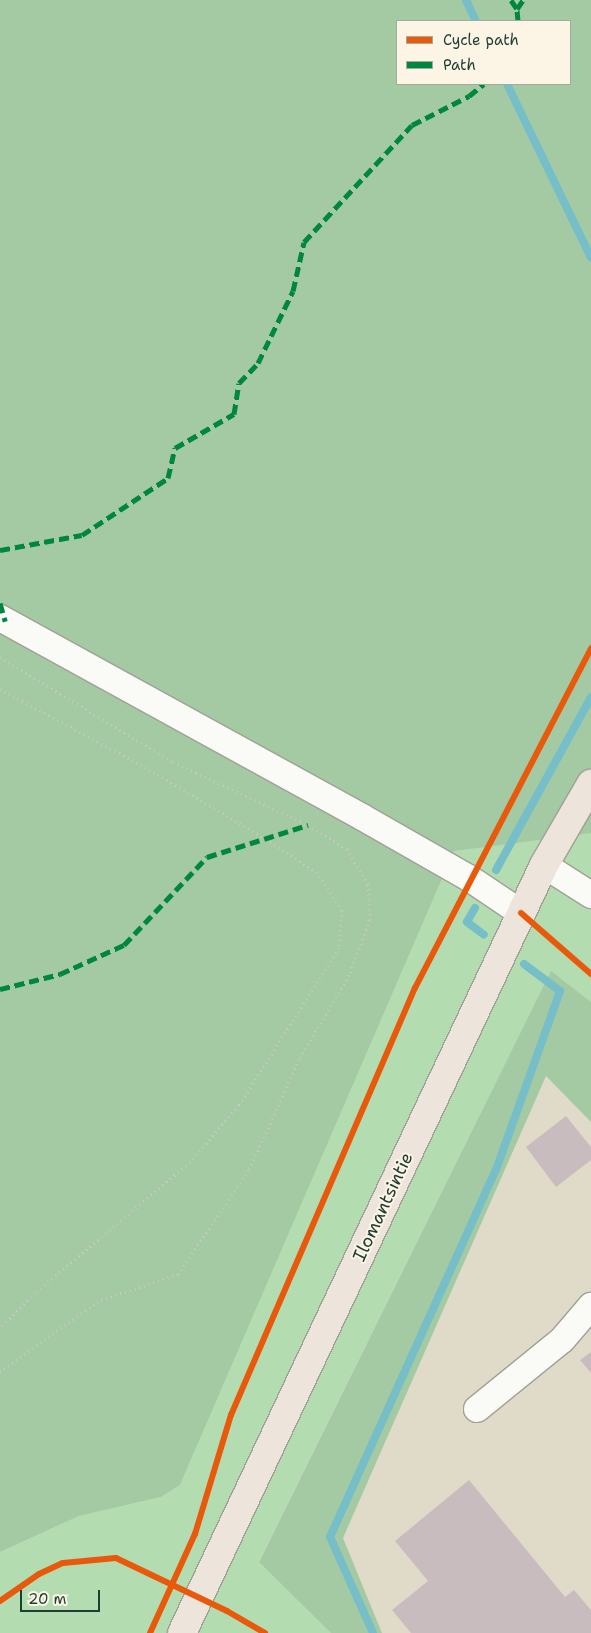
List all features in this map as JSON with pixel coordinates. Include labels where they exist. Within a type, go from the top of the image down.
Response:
[{"type":"main road","name":"Ilomantsintie","points":[[182,1633],[544,865],[591,784]]},
{"type":"street","points":[[0,618],[469,878],[521,913]]},
{"type":"street","points":[[544,865],[591,895]]},
{"type":"street","points":[[477,1409],[562,1340],[591,1306]]},
{"type":"path","points":[[0,656],[173,762],[308,825],[347,849],[368,884],[370,920],[349,975],[299,1059],[249,1170],[178,1274],[98,1301],[0,1372]]},
{"type":"path","points":[[0,689],[146,767],[266,839],[316,872],[342,910],[339,948],[239,1105],[190,1162],[35,1293],[0,1328]]},
{"type":"path","points":[[308,825],[317,824]]},
{"type":"green space","points":[[0,0],[591,0],[591,833],[454,851],[180,1485],[161,1497],[79,1516],[0,1552]]},
{"type":"green space","points":[[591,833],[591,1002],[551,972],[259,1561],[331,1633],[192,1633],[565,835]]},
{"type":"green space","points":[[556,836],[172,1633],[0,1633],[0,1552],[79,1516],[161,1497],[180,1485],[454,851]]},
{"type":"green space","points":[[551,971],[591,1002],[591,1122],[546,1076],[343,1538],[382,1633],[331,1633],[259,1562]]},
{"type":"building","points":[[566,1116],[591,1147],[591,1160],[556,1187],[526,1147]]},
{"type":"building","points":[[591,1352],[591,1373],[580,1360]]},
{"type":"building","points":[[469,1480],[565,1597],[574,1590],[591,1610],[591,1633],[411,1633],[392,1610],[428,1581],[395,1541]]},
{"type":"waterway","points":[[466,0],[476,20]]},
{"type":"waterway","points":[[507,85],[591,258]]},
{"type":"waterway","points":[[496,870],[591,697]]},
{"type":"waterway","points":[[475,908],[467,922],[484,935]]},
{"type":"waterway","points":[[373,1633],[330,1537],[497,1167],[560,991],[524,964]]},
{"type":"marked path","points":[[511,0],[517,9]]},
{"type":"marked path","points":[[518,20],[517,9],[523,0]]},
{"type":"marked path","points":[[0,550],[82,535],[168,478],[175,448],[234,414],[239,383],[258,363],[293,291],[304,242],[412,125],[469,96],[483,85]]},
{"type":"marked path","points":[[0,603],[5,621]]},
{"type":"marked path","points":[[0,989],[60,974],[124,945],[207,857],[308,825]]},
{"type":"cycle path","points":[[150,1633],[195,1534],[231,1415],[415,988],[591,648]]},
{"type":"cycle path","points":[[521,913],[591,974]]},
{"type":"cycle path","points":[[0,1601],[39,1574],[63,1563],[116,1558],[227,1611],[265,1633]]}]
